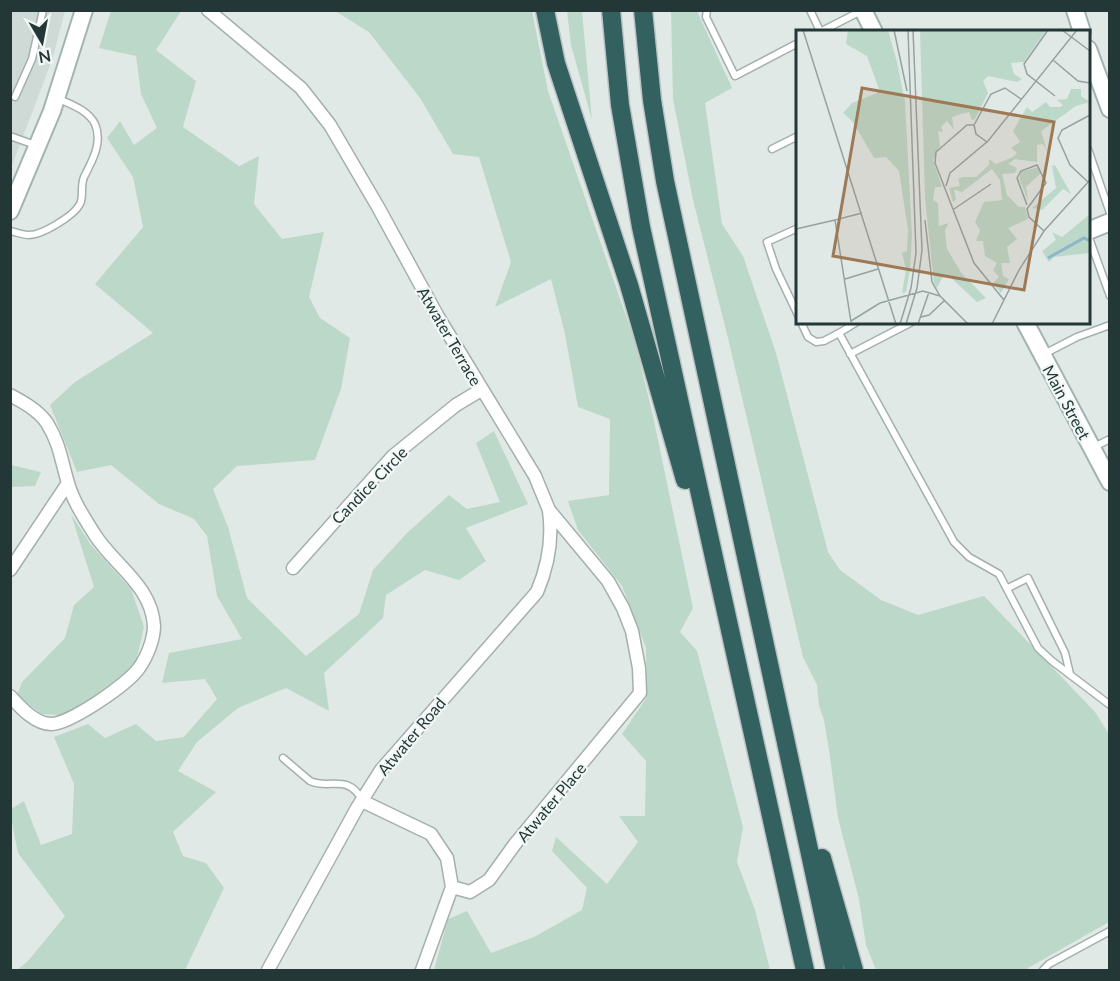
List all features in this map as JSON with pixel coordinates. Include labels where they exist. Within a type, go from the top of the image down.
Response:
[{"type":"highway","points":[[611,10],[617,85],[631,176],[805,970]]},
{"type":"highway","points":[[644,10],[651,90],[662,161],[835,970]]},
{"type":"highway","points":[[546,13],[556,63],[637,313],[733,647]]},
{"type":"highway","points":[[766,645],[854,970]]},
{"type":"main road","points":[[11,209],[56,97],[84,10]]},
{"type":"main road","points":[[862,10],[873,30]]},
{"type":"main road","points":[[1075,10],[1081,30]]},
{"type":"main road","points":[[1090,52],[1110,110]]},
{"type":"main road","points":[[1090,232],[1110,222]]},
{"type":"main road","name":"Main Street","points":[[1026,324],[1110,482]]},
{"type":"street","name":"Atwater Terrace","points":[[208,10],[302,88],[330,125],[437,315],[534,476],[549,510],[608,581],[623,608],[632,631],[639,668],[639,693]]},
{"type":"street","name":"Candice Circle","points":[[293,568],[393,456],[442,416],[481,390]]},
{"type":"street","points":[[10,395],[27,404],[45,420],[56,439],[68,483],[80,509],[96,538],[141,590],[152,612],[154,628],[149,649],[138,670],[96,704],[66,720],[51,724],[40,720],[26,712],[10,696]]},
{"type":"street","points":[[10,570],[68,483]]},
{"type":"street","name":"Atwater Road","points":[[268,970],[381,770],[537,592],[544,577],[552,530],[549,510]]},
{"type":"street","name":"Atwater Place","points":[[452,887],[470,892],[489,880],[515,844],[639,693]]},
{"type":"street","points":[[362,801],[431,834],[447,858],[452,887],[422,970]]},
{"type":"lane","points":[[15,97],[32,59],[43,10]]},
{"type":"lane","points":[[706,10],[706,16],[735,75],[796,44]]},
{"type":"lane","points":[[810,10],[820,30]]},
{"type":"lane","points":[[822,30],[862,10]]},
{"type":"lane","points":[[10,231],[28,235],[43,232],[78,207],[82,197],[80,189],[97,149],[97,134],[94,123],[87,114],[56,97]]},
{"type":"lane","points":[[10,136],[38,146]]},
{"type":"lane","points":[[772,150],[796,137]]},
{"type":"lane","points":[[1090,152],[1110,213]]},
{"type":"lane","points":[[796,229],[767,242],[776,269],[796,311]]},
{"type":"lane","points":[[1090,236],[1110,296]]},
{"type":"lane","points":[[802,324],[808,337],[816,342],[854,324]]},
{"type":"lane","points":[[850,354],[908,324]]},
{"type":"lane","points":[[1042,356],[1077,337],[1110,325]]},
{"type":"lane","points":[[839,333],[954,542],[969,557],[999,574],[1038,648],[1110,705]]},
{"type":"lane","points":[[1092,448],[1110,439]]},
{"type":"lane","points":[[1008,588],[1028,578],[1065,653],[1070,675]]},
{"type":"lane","points":[[283,758],[310,781],[344,784],[355,790],[362,801]]},
{"type":"lane","points":[[1043,970],[1048,964],[1110,931]]},
{"type":"shaded area","points":[[11,11],[65,11],[52,60],[11,168]]},
{"type":"green space","points":[[111,11],[181,11],[156,50],[196,81],[183,127],[239,166],[259,156],[254,204],[282,239],[324,232],[309,297],[320,318],[350,338],[341,389],[315,460],[237,466],[213,489],[228,527],[247,598],[306,656],[359,614],[373,570],[407,533],[449,495],[467,509],[500,502],[476,443],[494,431],[528,504],[466,528],[486,561],[459,580],[425,570],[386,595],[383,618],[324,673],[329,711],[286,688],[238,708],[197,742],[178,771],[216,792],[173,832],[183,856],[206,863],[224,888],[185,970],[17,970],[28,961],[65,916],[18,853],[11,818],[11,809],[24,801],[41,845],[72,834],[74,784],[54,737],[88,724],[105,738],[136,724],[156,741],[184,737],[217,699],[205,679],[162,683],[169,653],[242,639],[217,596],[207,536],[194,519],[159,504],[111,465],[77,472],[50,405],[75,382],[153,333],[95,284],[143,227],[133,177],[107,138],[120,121],[134,145],[157,128],[141,94],[136,56],[99,48]]},
{"type":"green space","points":[[335,11],[532,11],[548,91],[635,342],[653,416],[693,608],[680,632],[697,651],[743,827],[737,862],[755,910],[770,970],[434,970],[448,919],[467,911],[491,953],[534,937],[582,910],[587,888],[552,851],[556,837],[607,884],[638,842],[619,816],[645,816],[646,761],[622,734],[647,697],[646,648],[622,586],[578,530],[568,501],[609,495],[610,419],[578,407],[565,334],[551,279],[495,307],[511,262],[479,157],[453,154],[420,98],[369,32]]},
{"type":"green space","points":[[567,11],[582,11],[592,120],[571,45]]},
{"type":"green space","points":[[671,11],[697,11],[732,88],[705,103],[722,224],[743,256],[776,353],[828,552],[840,570],[881,600],[918,615],[984,596],[1095,712],[1109,734],[1109,922],[1028,970],[876,970],[866,945],[859,899],[838,818],[817,685],[803,657],[693,200],[673,99]]},
{"type":"green space","points":[[11,465],[41,472],[35,486],[11,487]]},
{"type":"green space","points":[[71,514],[91,545],[131,589],[144,627],[135,666],[91,700],[60,715],[41,714],[17,695],[22,682],[65,638],[74,605],[94,587]]}]
